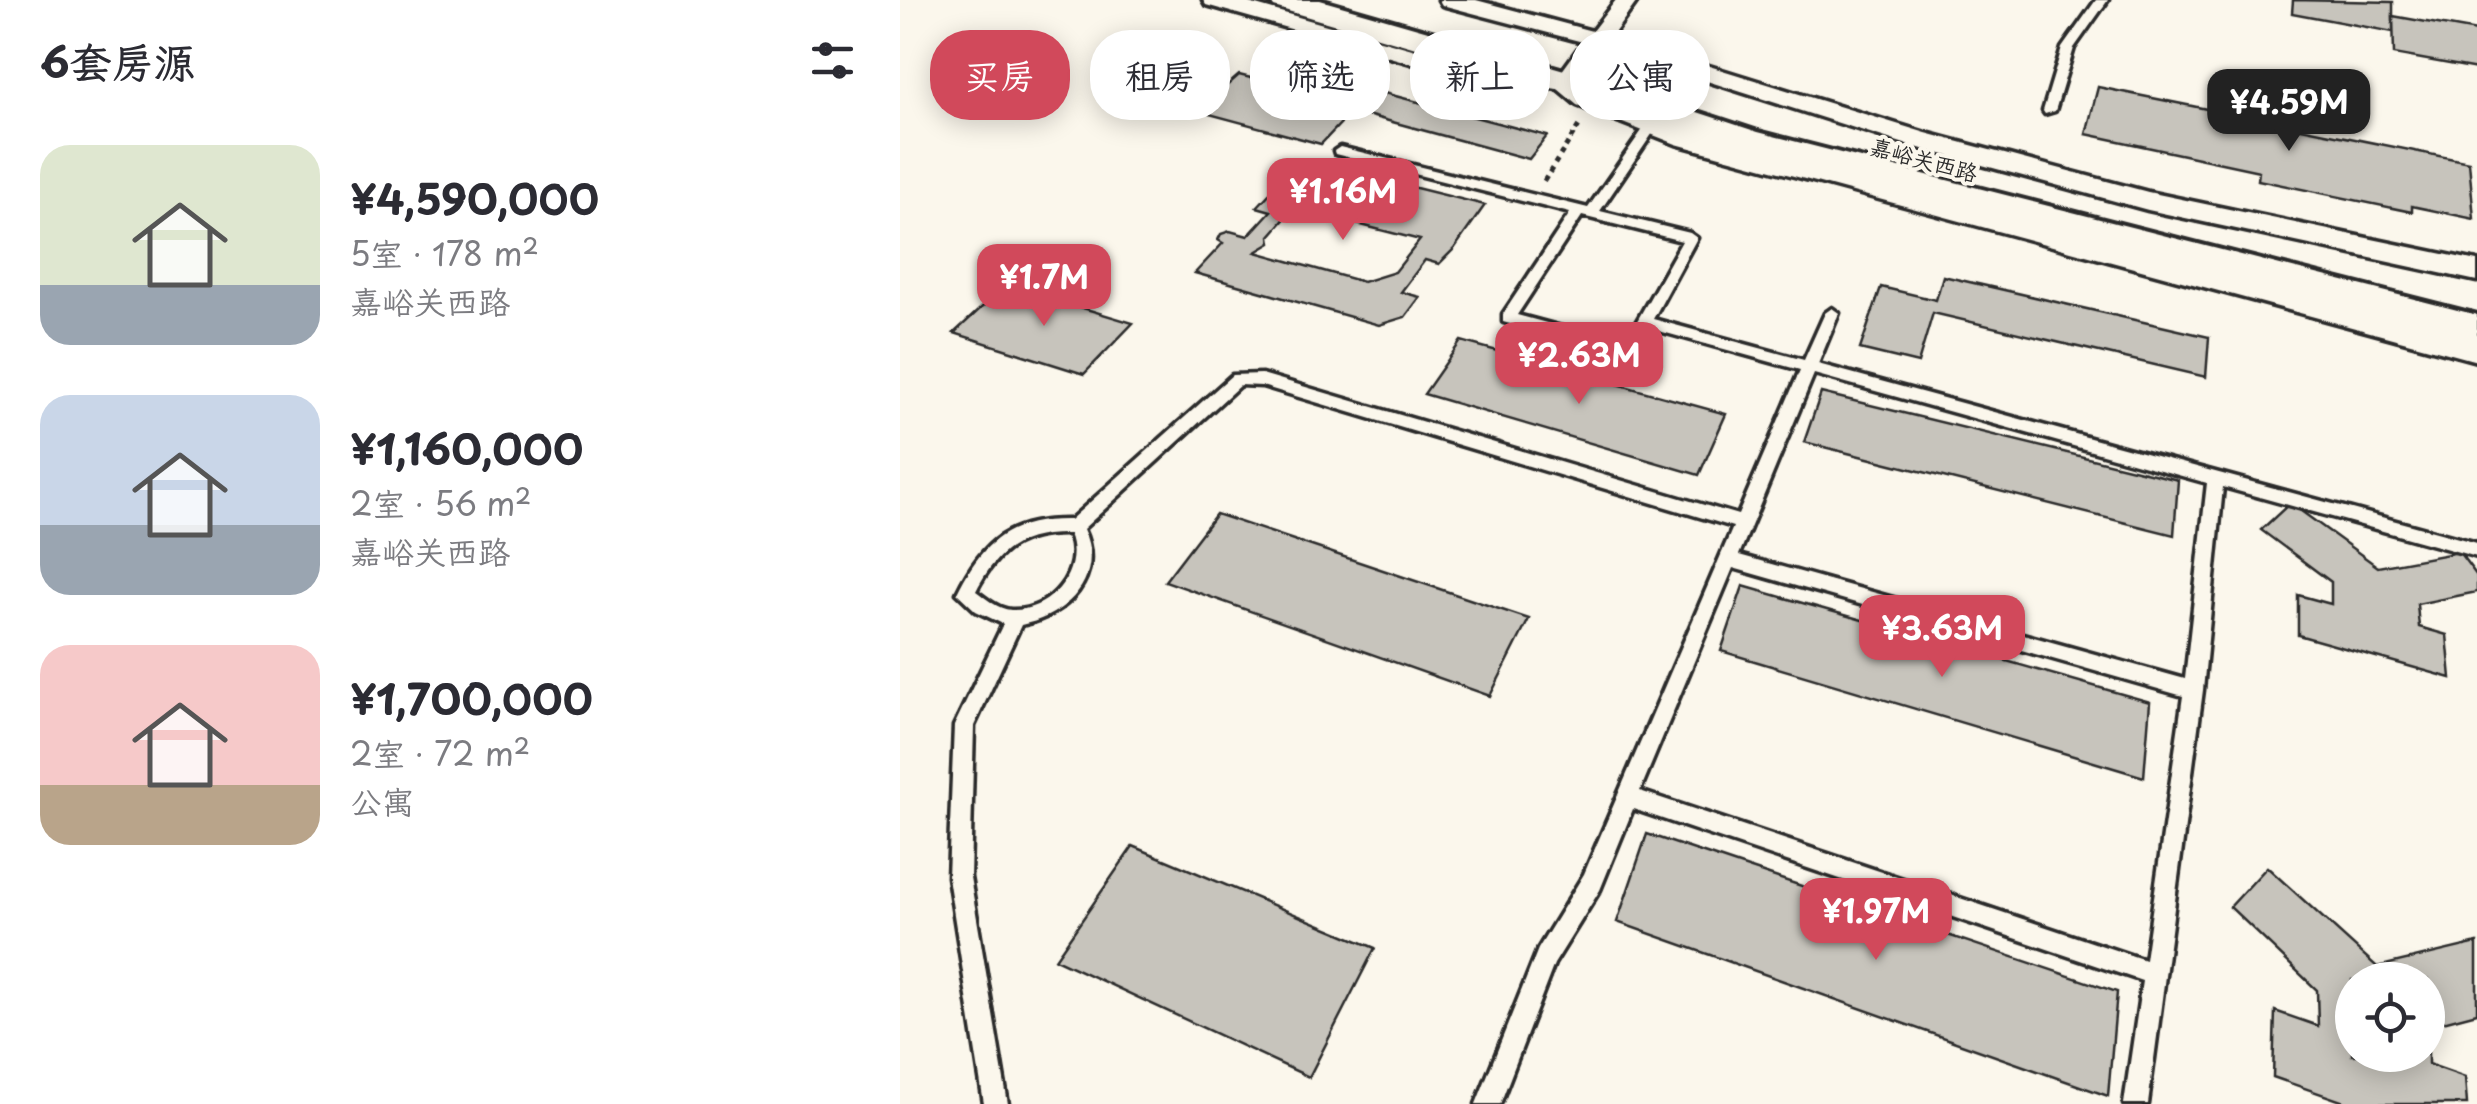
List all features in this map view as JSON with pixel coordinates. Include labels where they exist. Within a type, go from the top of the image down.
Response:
[{"type":"main road","name":"嘉峪关西路","points":[[1285,0],[1570,59]]},
{"type":"main road","name":"嘉峪关西路","points":[[1376,0],[1570,57]]},
{"type":"main road","name":"嘉峪关西路","points":[[1710,102],[1911,158],[2477,300]]},
{"type":"main road","name":"嘉峪关西路","points":[[1669,120],[2477,330]]},
{"type":"street","name":"嘉峪关西路","points":[[1214,0],[1454,68],[1570,62]]},
{"type":"street","name":"嘉峪关西路","points":[[1450,0],[1570,55]]},
{"type":"street","points":[[1605,30],[1627,0]]},
{"type":"street","name":"嘉峪关西路","points":[[1710,90],[1917,138],[2148,201],[2477,271]]},
{"type":"street","points":[[1662,120],[1686,138],[2477,350]]},
{"type":"lane","points":[[2050,110],[2068,48],[2102,0]]},
{"type":"lane","points":[[1340,152],[1585,212],[1690,238],[1628,350],[1508,318],[1585,212],[1656,120]]},
{"type":"lane","points":[[1488,1104],[1546,958],[1592,882],[1832,313]]},
{"type":"lane","points":[[1644,322],[1809,364],[2477,550]]},
{"type":"lane","points":[[1074,528],[1084,552],[1077,578],[1051,606],[1014,618],[982,608],[966,593],[982,561],[1013,534],[1048,526],[1074,528],[1237,379],[1262,380],[1742,523]]},
{"type":"lane","points":[[2136,1104],[2193,690],[2216,477]]},
{"type":"lane","points":[[1728,559],[2193,690]]},
{"type":"lane","points":[[996,1104],[959,877],[964,726],[1014,618]]},
{"type":"lane","points":[[1628,798],[2153,974]]},
{"type":"building","points":[[2293,0],[2393,2],[2393,32],[2292,13]]},
{"type":"building","points":[[2393,16],[2477,31],[2477,69],[2394,54]]},
{"type":"building","points":[[1239,75],[1250,78],[1250,120],[1344,120],[1321,144],[1230,120],[1230,83]]},
{"type":"building","points":[[2098,87],[2469,162],[2474,219],[2412,206],[2412,212],[2258,180],[2259,171],[2086,134]]},
{"type":"building","points":[[1390,95],[1410,100],[1410,120],[1486,120],[1547,136],[1529,159],[1385,120],[1390,120]]},
{"type":"building","points":[[1331,167],[1485,205],[1454,249],[1439,264],[1425,260],[1401,292],[1420,297],[1405,317],[1379,325],[1195,273],[1223,243],[1218,240],[1221,234],[1230,231],[1248,236],[1271,211],[1257,207],[1284,178]],"holes":[[[1294,208],[1420,240],[1395,272],[1363,282],[1256,252],[1271,243],[1270,236]]]},
{"type":"building","points":[[1943,276],[2209,337],[2206,377],[1933,313],[1918,363],[1860,349],[1881,287],[1936,300]]},
{"type":"building","points":[[1006,285],[1133,323],[1084,374],[954,333]]},
{"type":"building","points":[[1461,341],[1726,414],[1699,475],[1424,394]]},
{"type":"building","points":[[1821,393],[2178,480],[2174,535],[1804,442]]},
{"type":"building","points":[[2290,503],[2378,567],[2459,552],[2477,576],[2477,592],[2417,604],[2419,627],[2447,635],[2451,678],[2298,635],[2298,595],[2331,604],[2331,582],[2261,530]]},
{"type":"building","points":[[1216,514],[1529,619],[1490,696],[1165,581]]},
{"type":"building","points":[[1743,586],[2150,702],[2144,777],[1721,651]]},
{"type":"building","points":[[1647,834],[2117,992],[2108,1096],[1617,922]]},
{"type":"building","points":[[1133,846],[1375,948],[1309,1077],[1055,959]]},
{"type":"building","points":[[2267,867],[2372,962],[2335,962],[2335,1072],[2445,1070],[2465,1077],[2467,1104],[2350,1104],[2273,1077],[2275,1011],[2318,1026],[2317,990],[2230,907]]},
{"type":"building","points":[[2477,943],[2477,1013],[2445,1021],[2445,962],[2398,962]]}]
